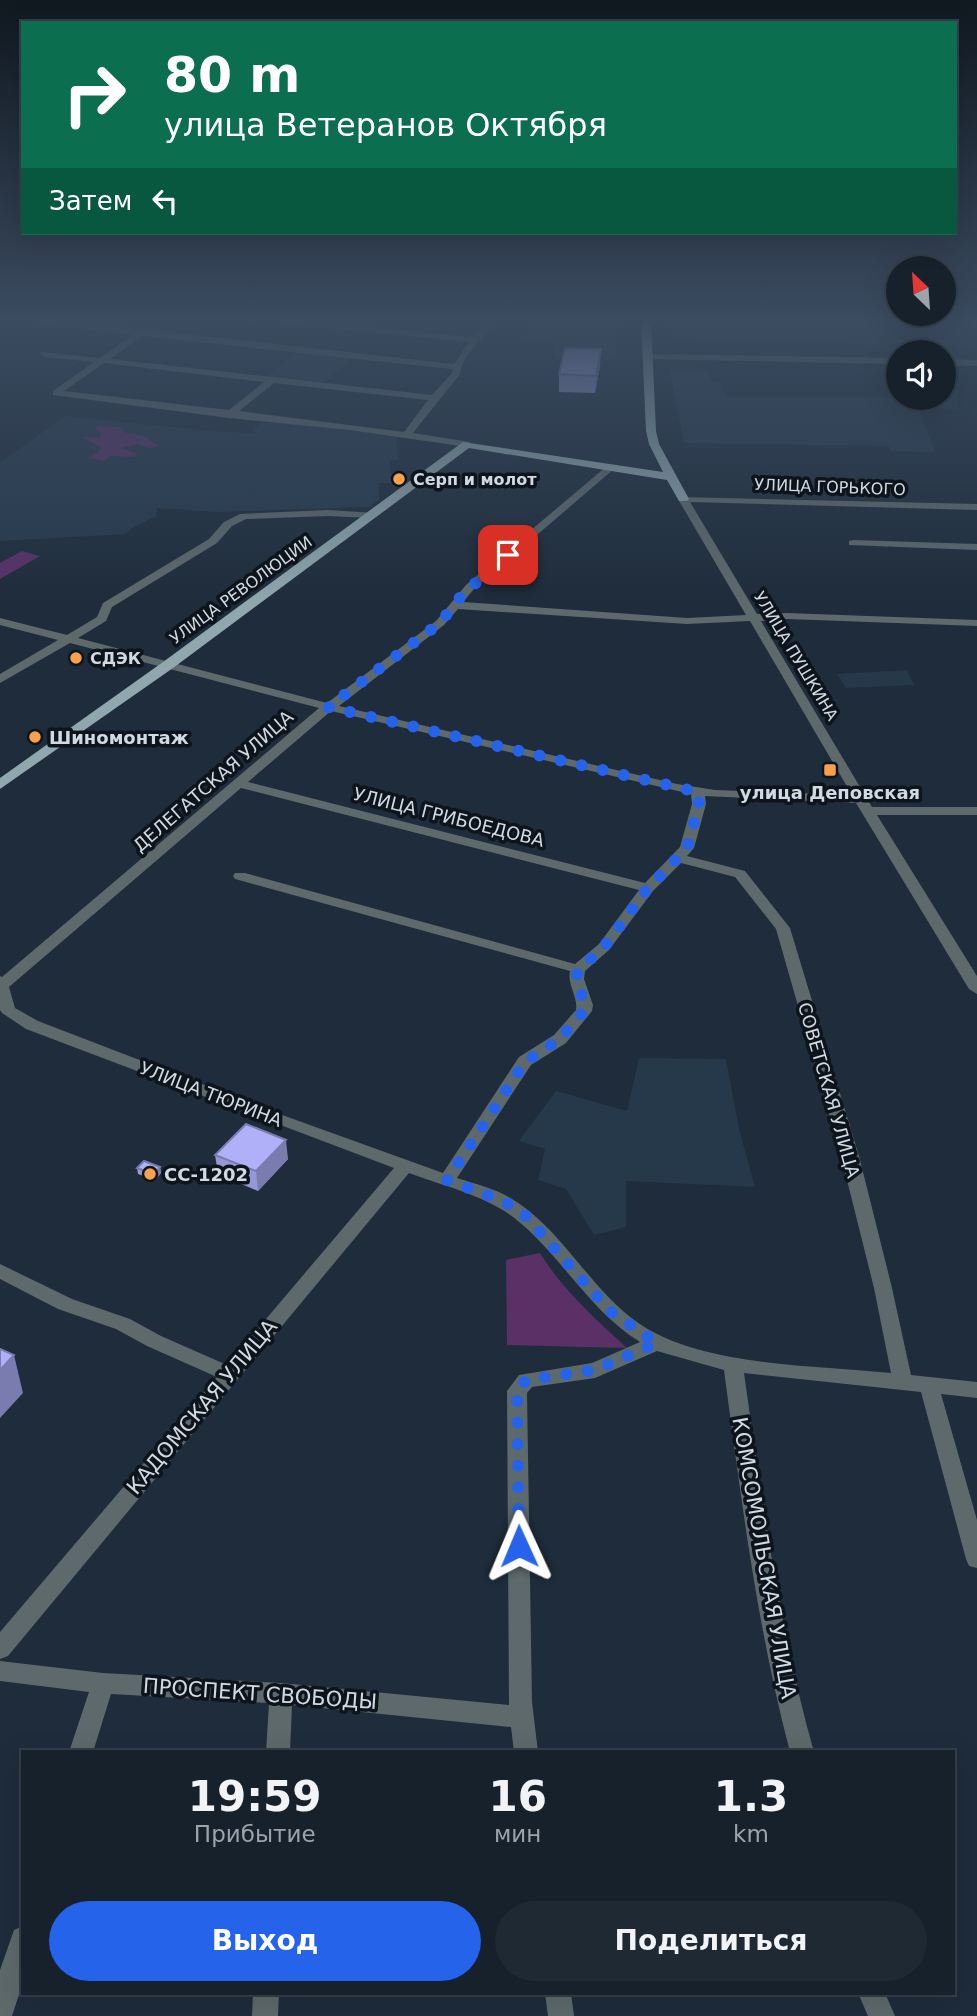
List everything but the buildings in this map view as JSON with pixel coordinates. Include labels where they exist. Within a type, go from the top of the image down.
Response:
[{"type":"main road","name":"УЛИЦА ПУШКИНА","points":[[650,415],[654,444],[683,499]]},
{"type":"main road","points":[[467,444],[671,477]]},
{"type":"main road","name":"УЛИЦА РЕВОЛЮЦИИ","points":[[0,785],[168,666],[467,444]]},
{"type":"street","points":[[230,415],[467,444]]},
{"type":"street","points":[[407,435],[422,415]]},
{"type":"street","name":"ДЕЛЕГАТСКАЯ УЛИЦА","points":[[0,985],[241,784],[328,707],[430,631],[470,587],[610,468]]},
{"type":"street","name":"УЛИЦА ГОРЬКОГО","points":[[683,499],[977,507]]},
{"type":"street","name":"УЛИЦА ПУШКИНА","points":[[683,499],[864,805],[977,989]]},
{"type":"street","points":[[0,679],[102,619],[107,605],[213,541],[228,524],[244,516],[328,513],[372,515]]},
{"type":"street","points":[[853,543],[977,547]]},
{"type":"street","points":[[456,605],[687,621],[752,617],[977,623]]},
{"type":"street","points":[[0,621],[328,707],[698,792],[977,811]]},
{"type":"street","name":"УЛИЦА ГРИБОЕДОВА","points":[[241,784],[648,888]]},
{"type":"street","points":[[447,1180],[525,1062],[560,1039],[584,1011],[585,1005],[576,979],[578,970],[604,947],[648,888],[687,848],[699,804],[698,792]]},
{"type":"street","name":"СОВЕТСКАЯ УЛИЦА","points":[[679,858],[740,874],[783,928],[846,1145],[883,1288],[903,1382]]},
{"type":"street","points":[[240,876],[578,970]]},
{"type":"street","name":"УЛИЦА ТЮРИНА","points":[[0,985],[8,1010],[32,1025],[503,1201],[522,1212],[610,1311],[657,1343],[733,1364],[977,1390]]},
{"type":"street","name":"КАДОМСКАЯ УЛИЦА","points":[[0,1649],[405,1166]]},
{"type":"street","points":[[0,1271],[65,1304],[123,1324],[154,1341],[229,1374]]},
{"type":"street","points":[[526,1750],[521,1717],[517,1391],[526,1380],[595,1370],[657,1343]]},
{"type":"street","name":"КОМСОМОЛЬСКАЯ УЛИЦА","points":[[733,1364],[759,1545],[787,1697],[801,1750]]},
{"type":"street","points":[[929,1385],[977,1559]]},
{"type":"street","name":"ПРОСПЕКТ СВОБОДЫ","points":[[0,1671],[103,1683],[281,1693],[521,1717]]},
{"type":"street","points":[[82,1750],[103,1683]]},
{"type":"street","points":[[278,1750],[281,1693]]},
{"type":"street","points":[[0,2012],[21,1945]]},
{"type":"street","points":[[265,2016],[266,1995]]},
{"type":"street","points":[[558,1995],[561,2016]]},
{"type":"street","points":[[873,1995],[882,2016]]},
{"type":"shaded area","points":[[679,415],[921,415],[935,452],[890,451],[889,446],[684,443]]},
{"type":"shaded area","points":[[65,416],[253,433],[260,422],[347,428],[399,436],[396,441],[399,460],[389,461],[392,483],[379,483],[379,500],[369,507],[215,512],[157,508],[156,516],[126,534],[0,541],[0,463]]},
{"type":"shaded area","points":[[119,427],[124,430],[122,432],[144,436],[159,446],[149,448],[138,444],[122,448],[138,454],[134,457],[111,456],[104,461],[88,458],[98,453],[101,447],[82,437],[100,438],[101,433],[95,428]]},
{"type":"shaded area","points":[[22,551],[40,556],[0,579],[0,563]]},
{"type":"shaded area","points":[[907,670],[914,685],[846,688],[837,674]]},
{"type":"shaded area","points":[[639,1058],[726,1059],[739,1129],[755,1187],[626,1181],[626,1227],[594,1235],[566,1189],[538,1180],[545,1149],[519,1141],[556,1091],[627,1111]]},
{"type":"shaded area","points":[[540,1253],[569,1292],[627,1348],[507,1345],[506,1260]]},
{"type":"place","name":"Серп и молот","points":[[399,479]]},
{"type":"place","name":"СДЭК","points":[[76,658]]},
{"type":"place","name":"Шиномонтаж","points":[[35,737]]},
{"type":"place","name":"улица Деповская","points":[[830,770]]},
{"type":"place","name":"СС-1202","points":[[150,1174]]},
{"type":"route","points":[[508,555],[462,595],[450,614],[440,623],[328,707],[698,792],[699,804],[687,848],[648,888],[596,956],[578,970],[576,979],[585,1005],[578,1021],[542,1053],[525,1062],[447,1180],[503,1201],[522,1212],[610,1311],[657,1343],[595,1370],[526,1380],[517,1391],[519,1546]]}]
